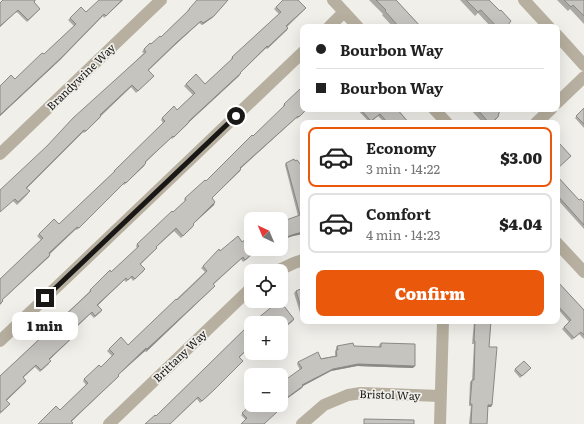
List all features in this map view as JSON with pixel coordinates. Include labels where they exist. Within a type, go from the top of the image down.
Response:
[{"type":"street","name":"Brandywine Way","points":[[0,154],[161,0]]},
{"type":"street","points":[[333,0],[355,24]]},
{"type":"street","points":[[524,0],[546,24]]},
{"type":"street","points":[[332,24],[344,12]]},
{"type":"street","points":[[560,38],[584,65]]},
{"type":"street","points":[[0,341],[300,55]]},
{"type":"street","points":[[560,100],[584,77]]},
{"type":"street","points":[[437,112],[444,120]]},
{"type":"street","points":[[539,120],[547,112]]},
{"type":"street","points":[[560,246],[584,272]]},
{"type":"street","points":[[288,266],[300,261]]},
{"type":"street","name":"Brittany Way","points":[[109,424],[244,295]]},
{"type":"street","points":[[440,424],[443,324]]},
{"type":"street","name":"Bristol Way","points":[[302,424],[324,404],[348,395],[362,393],[440,396]]},
{"type":"building","points":[[3,0],[35,0],[34,2],[40,9],[28,20],[18,10],[0,26],[0,3]]},
{"type":"building","points":[[99,0],[122,0],[106,16],[104,14],[62,57],[0,115],[0,86],[11,75],[15,79],[42,53],[44,54],[76,24],[70,18],[81,7],[86,12]]},
{"type":"building","points":[[197,0],[228,0],[214,16],[203,23],[201,21],[148,70],[154,76],[138,91],[132,85],[26,188],[30,191],[18,202],[15,199],[0,212],[0,190],[47,146],[73,118],[146,52],[144,49],[150,43],[151,44],[160,36],[161,37],[190,9]]},
{"type":"building","points":[[283,0],[298,0],[306,8],[286,26],[288,28],[268,47],[267,46],[174,137],[173,136],[145,162],[146,163],[126,183],[125,182],[79,228],[77,227],[49,253],[50,255],[2,300],[3,301],[0,304],[0,279],[43,238],[39,234],[54,219],[59,224],[165,121],[162,118],[174,106],[177,110],[195,93],[186,84],[196,74],[205,84],[281,12],[276,7]]},
{"type":"building","points":[[376,0],[396,0],[418,24],[396,24],[385,11],[386,10]]},
{"type":"building","points":[[466,0],[489,0],[511,21],[509,24],[494,24],[481,10],[478,12]]},
{"type":"building","points":[[564,0],[584,0],[584,16],[573,5],[571,7]]},
{"type":"building","points":[[300,89],[300,112],[304,112],[240,168],[241,169],[212,198],[215,202],[183,236],[176,228],[140,264],[145,269],[135,279],[132,276],[128,280],[126,278],[97,305],[102,310],[95,316],[92,312],[70,332],[74,336],[49,359],[51,361],[41,370],[36,365],[23,377],[26,381],[6,400],[10,404],[1,412],[0,376],[91,291],[90,290],[110,270],[111,272],[139,246],[137,244],[186,200],[185,198],[205,180],[206,181],[252,135],[253,136],[285,105],[284,104]]},
{"type":"building","points":[[584,108],[584,124],[576,116]]},
{"type":"building","points":[[363,112],[400,112],[406,120],[385,120],[380,114],[370,120]]},
{"type":"building","points":[[480,112],[499,112],[498,117],[494,120],[486,120]]},
{"type":"building","points":[[560,144],[571,156],[560,166]]},
{"type":"building","points":[[294,159],[300,164],[300,215],[286,163]]},
{"type":"building","points":[[560,179],[579,200],[581,199],[584,202],[584,225],[560,198]]},
{"type":"building","points":[[300,215],[300,233],[288,236],[288,219]]},
{"type":"building","points":[[238,236],[242,242],[244,240],[244,256],[250,256],[245,260],[243,257],[213,284],[215,286],[147,349],[146,348],[118,375],[119,376],[71,421],[73,423],[38,424],[56,406],[60,410],[88,383],[84,379],[99,365],[101,367],[114,354],[109,349],[121,337],[128,345],[207,271],[203,266],[219,249],[220,251]]},
{"type":"building","points":[[560,284],[584,310],[584,335],[581,332],[574,338],[564,327],[571,320],[560,308]]},
{"type":"building","points":[[300,289],[300,304],[296,291]]},
{"type":"building","points":[[270,308],[285,308],[294,319],[288,324],[288,316],[261,316]]},
{"type":"building","points":[[475,324],[491,324],[489,347],[497,347],[492,405],[488,405],[487,424],[471,424],[472,404],[470,404],[472,380],[474,380]]},
{"type":"building","points":[[244,330],[244,352],[239,357],[243,361],[215,389],[202,401],[198,397],[170,424],[145,424],[155,415],[156,416]]},
{"type":"building","points":[[353,343],[354,346],[381,347],[381,343],[415,344],[415,366],[358,364],[333,369],[302,385],[303,386],[288,397],[288,378],[302,368],[298,362],[318,352],[321,359],[337,356],[337,346]]},
{"type":"building","points":[[524,361],[531,368],[522,376],[515,369]]},
{"type":"building","points":[[244,411],[277,412],[264,424],[241,424],[247,418],[242,413]]},
{"type":"building","points":[[364,419],[414,420],[414,424],[364,424]]},
{"type":"route","points":[[45,298],[236,116]]}]
